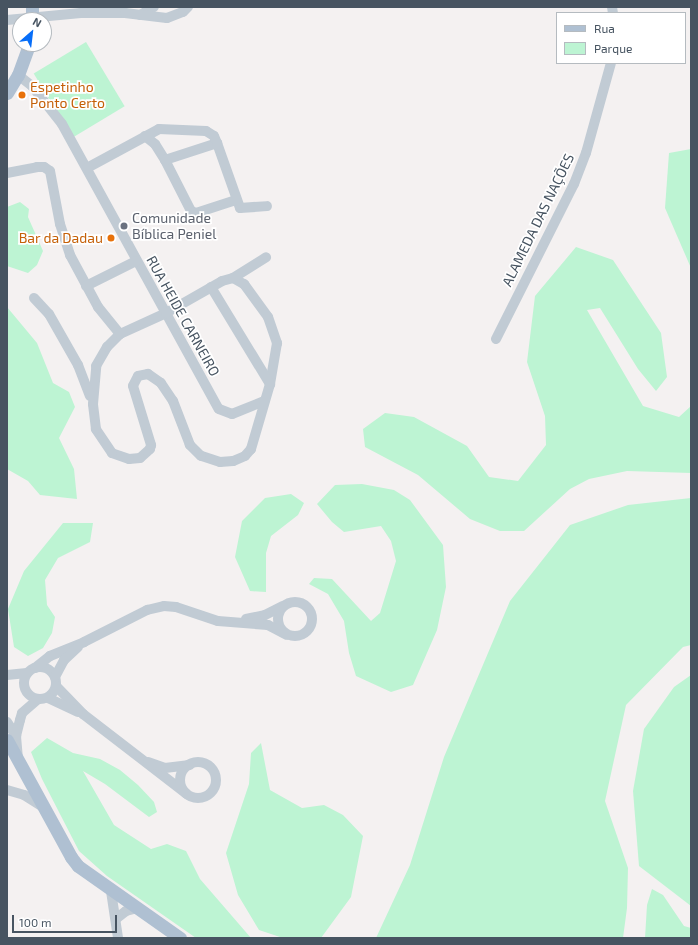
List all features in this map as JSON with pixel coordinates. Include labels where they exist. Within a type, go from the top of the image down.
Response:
[{"type":"main road","points":[[7,93],[18,75],[26,52]]},
{"type":"main road","points":[[12,738],[18,760],[71,857],[130,907],[180,938]]},
{"type":"street","points":[[140,15],[154,7]]},
{"type":"street","points":[[52,14],[82,13],[140,15],[167,18],[183,12],[188,7]]},
{"type":"street","name":"ALAMEDA DAS NAÇÕES","points":[[496,339],[574,184],[586,153],[611,64]]},
{"type":"street","name":"RUA HEIDE CARNEIRO","points":[[18,75],[37,92],[62,124],[136,261],[219,409],[232,414],[265,401]]},
{"type":"street","points":[[87,168],[159,129],[206,131],[214,136],[236,200],[244,209],[267,206]]},
{"type":"street","points":[[145,136],[155,144],[165,160],[188,209],[196,213],[236,200]]},
{"type":"street","points":[[165,160],[217,143]]},
{"type":"street","points":[[7,173],[37,167],[44,167],[50,171],[65,241],[86,286],[120,334]]},
{"type":"street","points":[[233,278],[244,284],[268,317],[275,333],[276,356],[270,384],[251,449],[242,458],[220,462],[201,456],[194,451],[173,401],[161,383],[153,376],[141,374],[135,380],[133,386],[151,445],[148,452],[140,458],[129,459],[112,453],[96,429],[93,404],[96,366],[107,347],[120,334],[166,313],[211,287],[233,278],[266,257]]},
{"type":"street","points":[[86,286],[136,261]]},
{"type":"street","points":[[211,287],[270,384]]},
{"type":"street","points":[[34,298],[50,314],[78,365],[93,404]]},
{"type":"street","points":[[83,714],[26,692],[24,682],[31,671],[50,656],[84,642],[147,610],[164,606],[176,607],[218,621],[268,625],[288,635],[299,636],[305,633],[312,618],[304,604],[294,602],[256,618],[234,622]]},
{"type":"street","points":[[284,606],[278,620],[282,631],[288,635]]},
{"type":"street","points":[[12,738],[22,713],[43,698],[56,681],[67,657],[84,642]]},
{"type":"street","points":[[7,675],[48,669],[83,714],[187,794],[204,797],[215,785],[212,769],[202,763],[165,768],[146,762]]},
{"type":"street","points":[[7,722],[12,738]]},
{"type":"street","points":[[187,794],[180,778],[190,764]]},
{"type":"street","points":[[7,790],[24,795],[45,808]]},
{"type":"street","points":[[111,891],[117,918],[118,938]]},
{"type":"street","points":[[117,918],[130,907]]},
{"type":"green space","points":[[86,42],[125,106],[72,138],[34,73]]},
{"type":"green space","points":[[691,149],[691,268],[665,208],[669,153]]},
{"type":"green space","points":[[20,202],[29,209],[28,217],[43,251],[37,265],[28,273],[7,266],[7,207]]},
{"type":"green space","points":[[576,247],[613,260],[661,333],[667,377],[656,391],[638,369],[600,308],[587,310],[643,406],[679,417],[691,406],[691,473],[627,471],[589,479],[570,489],[524,531],[500,531],[470,519],[418,475],[365,447],[363,429],[385,413],[414,417],[467,446],[489,477],[518,481],[546,445],[545,416],[527,362],[535,296]]},
{"type":"green space","points":[[7,307],[37,343],[53,383],[69,392],[75,407],[59,438],[74,469],[77,499],[40,495],[28,481],[7,469]]},
{"type":"green space","points":[[362,484],[394,490],[410,500],[443,545],[446,587],[437,630],[413,685],[391,692],[356,676],[349,653],[344,621],[328,594],[309,584],[314,578],[332,579],[371,621],[380,613],[396,561],[391,541],[381,526],[344,532],[332,522],[317,504],[335,485]]},
{"type":"green space","points":[[291,494],[304,503],[298,515],[271,536],[266,553],[266,592],[250,591],[235,557],[242,521],[265,498]]},
{"type":"green space","points":[[691,498],[691,645],[683,647],[626,705],[605,801],[628,868],[627,908],[623,938],[376,938],[410,865],[444,757],[510,601],[570,525],[628,505]]},
{"type":"green space","points":[[63,523],[93,523],[90,542],[58,558],[45,580],[47,605],[55,617],[52,633],[43,648],[28,656],[14,647],[8,609],[24,571]]},
{"type":"green space","points":[[691,675],[691,906],[639,866],[633,791],[644,729],[674,687]]},
{"type":"green space","points":[[47,738],[73,753],[100,759],[120,770],[138,785],[154,802],[157,812],[149,817],[105,784],[83,771],[114,825],[151,849],[167,844],[186,851],[200,879],[251,938],[196,938],[107,876],[79,851],[42,779],[31,752]]},
{"type":"green space","points":[[261,743],[270,790],[302,808],[324,805],[343,815],[363,836],[351,897],[321,938],[283,938],[259,930],[238,895],[226,853],[249,784],[251,753]]},
{"type":"green space","points":[[652,889],[663,895],[684,926],[691,928],[691,938],[645,938],[647,905]]},
{"type":"place","name":"Espetinho Ponto Certo","points":[[22,95]]},
{"type":"place","name":"Comunidade Bíblica Peniel","points":[[124,226]]},
{"type":"place","name":"Bar da Dadau","points":[[111,238]]}]
